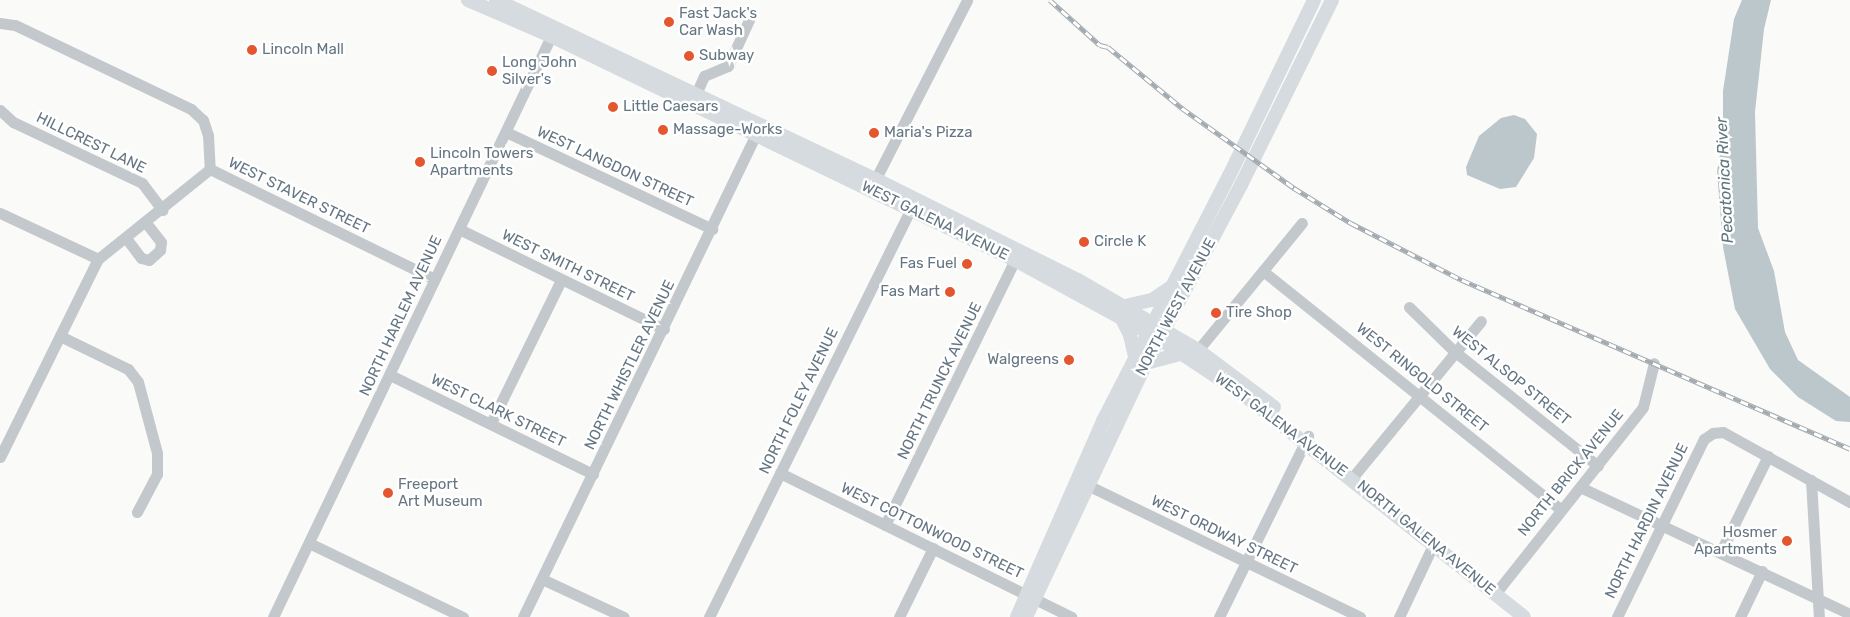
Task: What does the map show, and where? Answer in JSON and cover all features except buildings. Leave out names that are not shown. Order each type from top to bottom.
[{"type":"main road","name":"WEST GALENA AVENUE","points":[[468,0],[553,31],[696,94],[758,130]]},
{"type":"main road","name":"WEST GALENA AVENUE","points":[[496,0],[553,31],[1018,255],[1123,311],[1184,347],[1244,395],[1306,440],[1352,478]]},
{"type":"main road","name":"NORTH WEST AVENUE","points":[[1026,617],[1031,597],[1081,482],[1156,330],[1172,287],[1229,176],[1314,0]]},
{"type":"main road","name":"NORTH WEST AVENUE","points":[[1156,330],[1176,306],[1241,185],[1332,0]]},
{"type":"main road","points":[[1172,287],[1152,300],[1123,311],[1130,335],[1141,360],[1184,347],[1176,306]]},
{"type":"main road","name":"WEST GALENA AVENUE","points":[[1184,347],[1198,350],[1252,388],[1306,440]]},
{"type":"main road","name":"NORTH GALENA AVENUE","points":[[1352,478],[1495,594],[1517,615]]},
{"type":"main road","name":"NORTH WEST AVENUE","points":[[1017,617],[1031,597]]},
{"type":"street","points":[[872,184],[967,0]]},
{"type":"street","points":[[696,94],[704,76],[728,66],[750,20]]},
{"type":"street","name":"WEST STAVER STREET","points":[[0,23],[15,25],[191,109],[203,120],[208,135],[210,169],[435,279]]},
{"type":"street","name":"NORTH HARLEM AVENUE","points":[[273,617],[553,31]]},
{"type":"street","name":"HILLCREST LANE","points":[[0,110],[13,122],[142,183],[162,210]]},
{"type":"street","name":"NORTH WHISTLER AVENUE","points":[[523,617],[664,329],[758,130]]},
{"type":"street","name":"WEST LANGDON STREET","points":[[506,132],[712,229]]},
{"type":"street","points":[[0,457],[98,259],[146,223],[210,169]]},
{"type":"street","name":"NORTH FOLEY AVENUE","points":[[709,617],[913,204]]},
{"type":"street","points":[[0,213],[98,259]]},
{"type":"street","points":[[126,238],[141,258],[149,260],[160,250],[161,242],[146,223]]},
{"type":"street","points":[[1198,350],[1302,223]]},
{"type":"street","name":"WEST SMITH STREET","points":[[459,229],[664,329]]},
{"type":"street","name":"NORTH TRUNCK AVENUE","points":[[886,525],[1018,255]]},
{"type":"street","name":"WEST RINGOLD STREET","points":[[1263,271],[1561,510]]},
{"type":"street","points":[[491,422],[561,280]]},
{"type":"street","name":"WEST ALSOP STREET","points":[[1409,307],[1454,351],[1598,466]]},
{"type":"street","points":[[1352,478],[1418,394],[1481,321]]},
{"type":"street","points":[[60,336],[128,368],[138,382],[157,463],[154,480],[137,512]]},
{"type":"street","name":"NORTH BRICK AVENUE","points":[[1495,594],[1643,407],[1654,363]]},
{"type":"street","name":"WEST CLARK STREET","points":[[390,375],[491,422],[593,474]]},
{"type":"street","name":"NORTH HARDIN AVENUE","points":[[1617,617],[1704,438],[1723,432],[1768,456]]},
{"type":"street","points":[[1219,617],[1306,440]]},
{"type":"street","points":[[1721,552],[1768,456],[1850,502]]},
{"type":"street","name":"WEST COTTONWOOD STREET","points":[[780,473],[1071,617]]},
{"type":"street","points":[[1811,480],[1819,617]]},
{"type":"street","name":"WEST ORDWAY STREET","points":[[1081,482],[1360,617]]},
{"type":"street","points":[[1580,487],[1662,523],[1850,614]]},
{"type":"street","points":[[309,543],[463,617]]},
{"type":"street","points":[[1399,617],[1433,545]]},
{"type":"street","points":[[899,617],[932,548]]},
{"type":"street","points":[[1740,617],[1762,571]]},
{"type":"street","points":[[542,579],[624,617]]},
{"type":"water","name":"Pecatonica River","points":[[1742,0],[1771,0],[1764,29],[1755,112],[1758,228],[1774,271],[1785,332],[1798,360],[1850,397],[1850,422],[1836,421],[1798,397],[1770,369],[1735,309],[1723,247],[1717,171],[1723,139],[1723,91],[1734,19]]},
{"type":"water","points":[[1514,115],[1525,119],[1537,134],[1534,158],[1516,187],[1500,189],[1467,175],[1466,167],[1479,136],[1501,118]]},
{"type":"railway","points":[[1050,0],[1100,45],[1108,47],[1182,108],[1294,188],[1351,223],[1462,280],[1850,449]]},
{"type":"place","name":"Fast Jack's Car Wash","points":[[669,22]]},
{"type":"place","name":"Lincoln Mall","points":[[252,50]]},
{"type":"place","name":"Subway","points":[[689,56]]},
{"type":"place","name":"Long John Silver's","points":[[492,71]]},
{"type":"place","name":"Little Caesars","points":[[613,107]]},
{"type":"place","name":"Massage-Works","points":[[663,130]]},
{"type":"place","name":"Maria's Pizza","points":[[874,133]]},
{"type":"place","name":"Lincoln Towers Apartments","points":[[420,162]]},
{"type":"place","name":"Circle K","points":[[1084,242]]},
{"type":"place","name":"Fas Fuel","points":[[967,264]]},
{"type":"place","name":"Fas Mart","points":[[950,292]]},
{"type":"place","name":"Tire Shop","points":[[1216,313]]},
{"type":"place","name":"Walgreens","points":[[1069,360]]},
{"type":"place","name":"Freeport Art Museum","points":[[388,493]]},
{"type":"place","name":"Hosmer Apartments","points":[[1787,541]]}]
